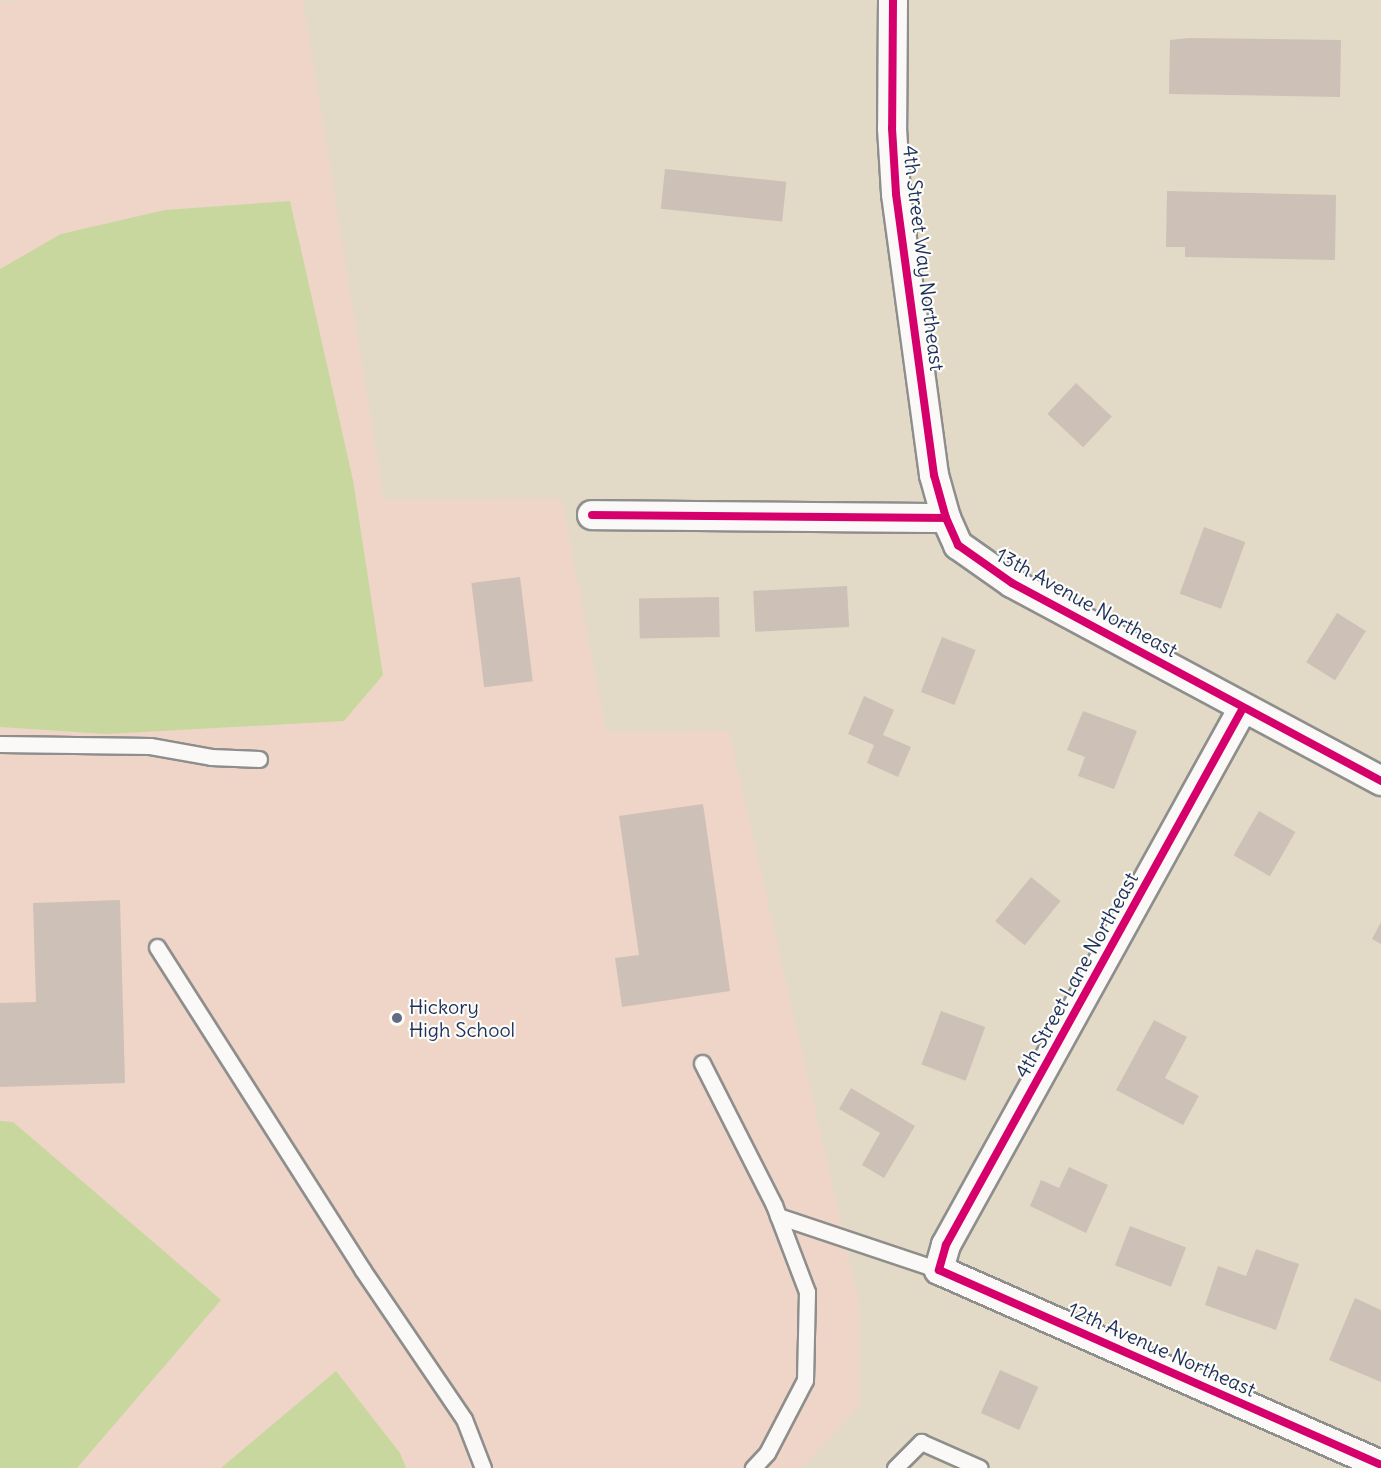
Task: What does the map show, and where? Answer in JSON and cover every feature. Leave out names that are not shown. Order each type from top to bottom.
[{"type":"street","name":"4th Street Way Northeast","points":[[892,0],[892,128],[897,194],[934,475],[946,518]]},
{"type":"street","points":[[592,515],[946,518]]},
{"type":"street","name":"13th Avenue Northeast","points":[[946,518],[958,545],[1012,583],[1381,781]]},
{"type":"street","name":"4th Street Lane Northeast","points":[[940,1265],[946,1245],[1243,708]]},
{"type":"street","name":"12th Avenue Northeast","points":[[940,1265],[1381,1465]]},
{"type":"lane","points":[[0,744],[150,746],[211,757],[259,759]]},
{"type":"lane","points":[[157,947],[362,1269],[464,1419],[483,1468]]},
{"type":"lane","points":[[702,1063],[778,1216],[807,1292],[805,1380],[767,1453],[753,1468]]},
{"type":"lane","points":[[778,1216],[940,1265]]},
{"type":"lane","points":[[895,1468],[921,1442],[980,1468]]},
{"type":"shaded area","name":"Hickory High School","points":[[29,0],[303,0],[384,500],[562,499],[606,732],[729,731],[859,1302],[859,1406],[802,1468],[0,1468],[0,2]]},
{"type":"green space","points":[[290,201],[353,480],[383,675],[344,721],[106,734],[0,727],[0,269],[61,234],[165,210]]},
{"type":"green space","points":[[0,1121],[13,1122],[221,1300],[77,1468],[0,1468]]},
{"type":"green space","points":[[336,1371],[400,1453],[406,1468],[221,1468]]},
{"type":"building","points":[[1189,38],[1341,40],[1340,97],[1169,94],[1170,40]]},
{"type":"building","points":[[665,169],[786,182],[782,222],[661,209]]},
{"type":"building","points":[[1167,191],[1336,195],[1335,260],[1185,257],[1185,247],[1166,247]]},
{"type":"building","points":[[1076,383],[1112,416],[1083,447],[1047,414]]},
{"type":"building","points":[[1204,527],[1245,542],[1221,609],[1180,594]]},
{"type":"building","points":[[520,577],[533,681],[484,687],[471,583]]},
{"type":"building","points":[[847,586],[849,627],[755,632],[753,591]]},
{"type":"building","points":[[719,597],[720,637],[640,638],[639,598]]},
{"type":"building","points":[[1337,613],[1366,631],[1335,680],[1306,662]]},
{"type":"building","points":[[942,637],[976,650],[954,705],[921,692]]},
{"type":"building","points":[[864,696],[894,710],[883,735],[911,747],[898,777],[867,763],[874,745],[848,734]]},
{"type":"building","points":[[1083,711],[1137,731],[1114,789],[1078,776],[1085,757],[1067,750]]},
{"type":"building","points":[[703,804],[730,991],[622,1007],[615,958],[639,955],[619,816]]},
{"type":"building","points":[[1259,811],[1295,832],[1270,876],[1234,855]]},
{"type":"building","points":[[1031,877],[1061,901],[1025,945],[995,921]]},
{"type":"building","points":[[120,900],[125,1083],[0,1087],[0,1003],[36,1002],[33,903]]},
{"type":"building","points":[[1381,922],[1381,944],[1372,939]]},
{"type":"building","points":[[941,1011],[985,1027],[966,1081],[922,1065]]},
{"type":"building","points":[[1154,1020],[1187,1037],[1165,1078],[1199,1096],[1183,1125],[1116,1090]]},
{"type":"building","points":[[851,1088],[915,1126],[884,1178],[862,1165],[880,1133],[839,1109]]},
{"type":"building","points":[[1069,1167],[1108,1185],[1086,1233],[1030,1206],[1041,1180],[1059,1188]]},
{"type":"building","points":[[1130,1226],[1186,1248],[1171,1287],[1115,1265]]},
{"type":"building","points":[[1256,1249],[1299,1264],[1276,1330],[1205,1305],[1218,1266],[1246,1276]]},
{"type":"building","points":[[1355,1298],[1381,1310],[1381,1382],[1329,1360]]},
{"type":"building","points":[[1000,1370],[1038,1387],[1019,1430],[981,1413]]},
{"type":"cycle path","points":[[893,0],[892,128],[896,194],[934,475],[946,518]]},
{"type":"cycle path","points":[[592,515],[946,518],[958,545],[1012,583],[1381,781]]},
{"type":"cycle path","points":[[1243,708],[946,1245],[939,1270],[1381,1465]]},
{"type":"place","name":"Hickory High School","points":[[397,1018]]}]
